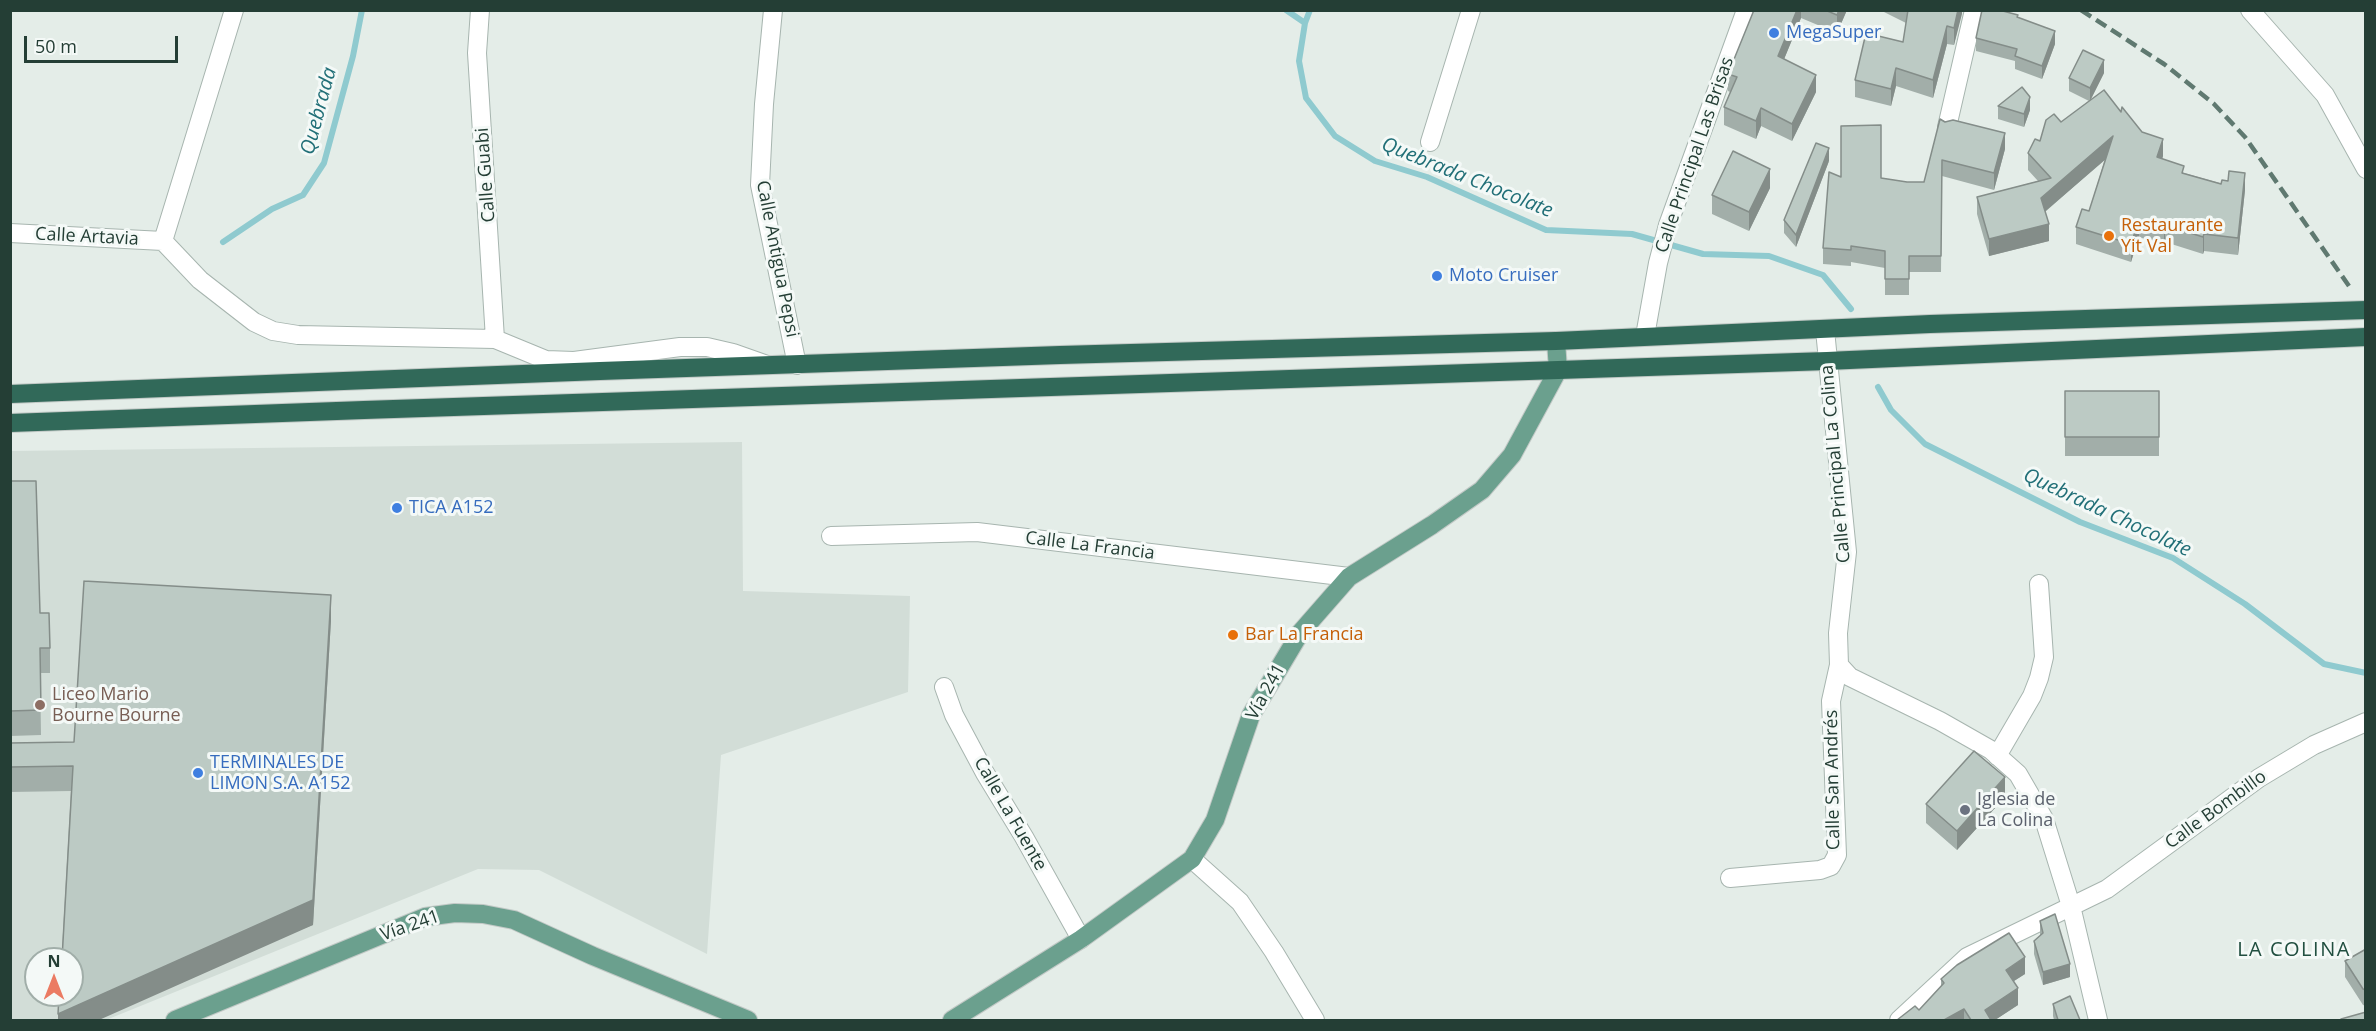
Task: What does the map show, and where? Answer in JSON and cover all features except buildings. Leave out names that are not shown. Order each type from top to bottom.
[{"type":"highway","points":[[10,394],[1060,355],[1305,350],[1930,324],[2366,310]]},
{"type":"highway","points":[[10,423],[1827,362],[2366,337]]},
{"type":"main road","points":[[1556,341],[1558,370]]},
{"type":"main road","name":"Vía 241","points":[[952,1020],[1081,939],[1192,859],[1215,820],[1251,715],[1300,633],[1349,578],[1482,490],[1512,454],[1558,370]]},
{"type":"main road","name":"Vía 241","points":[[175,1020],[425,917],[454,913],[483,914],[514,920],[593,956],[748,1020]]},
{"type":"street","points":[[234,10],[164,241],[200,280],[254,322],[273,331],[298,335],[495,339],[546,360],[574,362],[680,347],[707,347],[733,352],[768,365]]},
{"type":"street","name":"Calle Guabi","points":[[480,10],[477,53],[495,339]]},
{"type":"street","name":"Calle Antigua Pepsi","points":[[773,10],[764,104],[760,185],[797,364]]},
{"type":"street","points":[[1430,142],[1471,10]]},
{"type":"street","name":"Calle Principal Las Brisas","points":[[1645,336],[1658,263],[1668,225],[1746,10]]},
{"type":"street","points":[[1947,127],[1974,10]]},
{"type":"street","points":[[2250,10],[2325,95],[2366,169]]},
{"type":"street","name":"Calle Artavia","points":[[10,233],[164,241]]},
{"type":"street","name":"Calle Principal La Colina","points":[[1825,330],[1847,552],[1838,633],[1839,665]]},
{"type":"street","name":"Calle La Francia","points":[[831,536],[977,532],[1349,578]]},
{"type":"street","points":[[1997,756],[2032,696],[2039,678],[2043,657],[2039,584]]},
{"type":"street","points":[[1839,665],[1850,677],[1940,721],[1997,756],[2018,774],[2044,819],[2071,906],[2098,1020]]},
{"type":"street","name":"Calle San Andrés","points":[[1730,878],[1820,870],[1831,866],[1837,855],[1832,701],[1839,665]]},
{"type":"street","name":"Calle La Fuente","points":[[944,687],[954,715],[980,763],[1081,939]]},
{"type":"street","name":"Calle Bombillo","points":[[1899,1020],[1966,957],[2108,889],[2259,778],[2314,745],[2366,722]]},
{"type":"street","points":[[1192,859],[1240,902],[1274,952],[1315,1020]]},
{"type":"shaded area","points":[[742,442],[743,591],[910,596],[908,692],[721,755],[707,954],[539,870],[478,869],[106,1020],[11,1020],[10,451]]},
{"type":"waterway","name":"Quebrada","points":[[223,242],[272,209],[303,195],[324,163],[353,56],[362,10]]},
{"type":"waterway","name":"Quebrada","points":[[1286,10],[1305,23]]},
{"type":"waterway","name":"Quebrada Chocolate","points":[[1310,10],[1305,23],[1299,61],[1306,98],[1335,136],[1375,161],[1427,177],[1546,230],[1632,234],[1703,254],[1769,256],[1823,275],[1851,309]]},
{"type":"waterway","name":"Quebrada Chocolate","points":[[1878,387],[1891,410],[1925,444],[2080,522],[2173,558],[2245,604],[2324,664],[2366,673]]},
{"type":"railway","points":[[2081,10],[2164,64],[2214,104],[2245,137],[2349,286]]},
{"type":"place","name":"MegaSuper","points":[[1774,33]]},
{"type":"place","name":"Restaurante Yit Val","points":[[2109,236]]},
{"type":"place","name":"Moto Cruiser","points":[[1437,276]]},
{"type":"place","name":"TICA A152","points":[[397,508]]},
{"type":"place","name":"Bar La Francia","points":[[1233,635]]},
{"type":"place","name":"Liceo Mario Bourne Bourne","points":[[40,705]]},
{"type":"place","name":"TERMINALES DE LIMON S.A. A152","points":[[198,773]]},
{"type":"place","name":"Iglesia de La Colina","points":[[1965,810]]},
{"type":"district","name":"LA COLINA","points":[[2294,950]]}]
